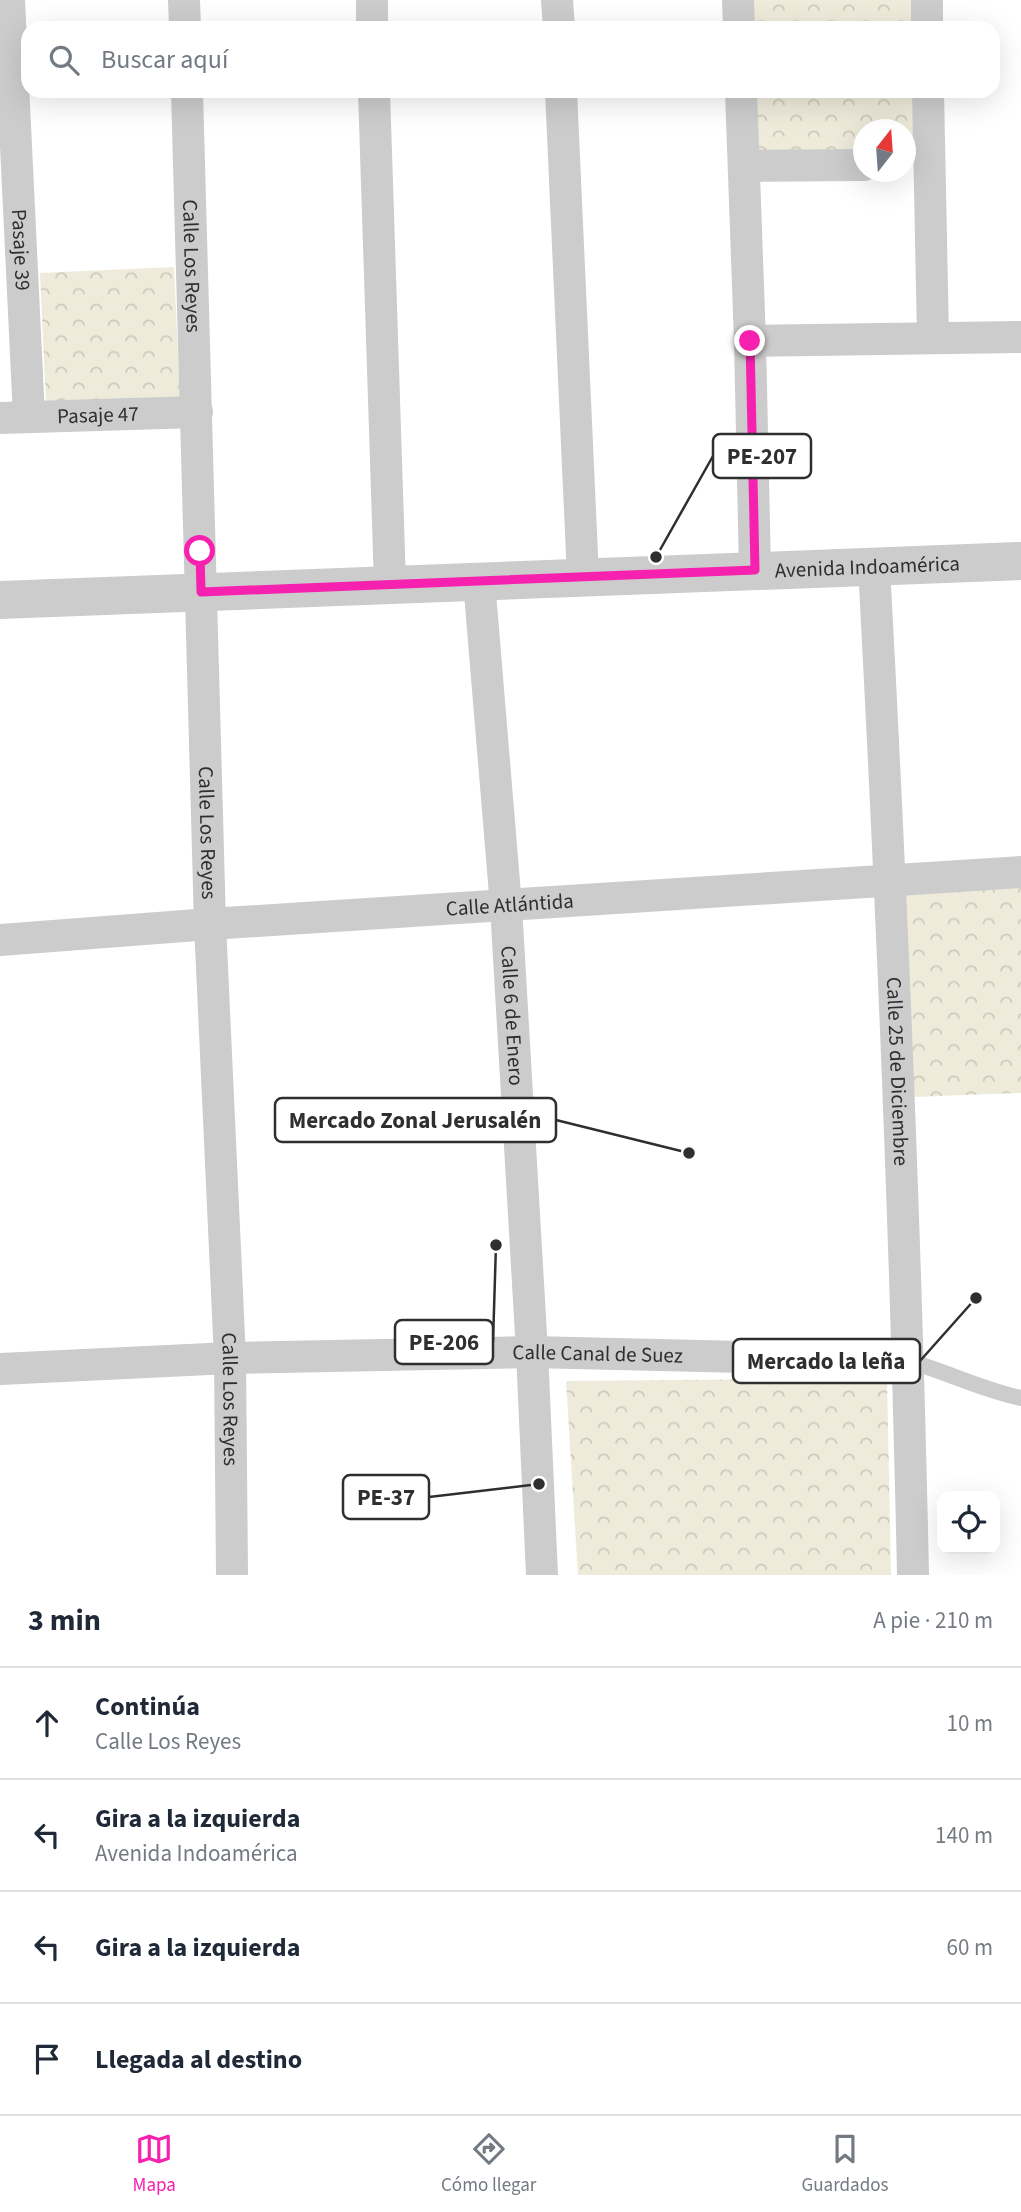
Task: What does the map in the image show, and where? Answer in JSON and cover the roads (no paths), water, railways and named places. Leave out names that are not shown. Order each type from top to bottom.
[{"type":"street","name":"Pasaje 39","points":[[9,0],[6,81],[15,418]]},
{"type":"street","points":[[184,0],[185,21]]},
{"type":"street","points":[[372,0],[372,21]]},
{"type":"street","points":[[557,0],[558,21]]},
{"type":"street","points":[[738,0],[739,21]]},
{"type":"street","points":[[927,0],[927,21]]},
{"type":"street","name":"Calle Los Reyes","points":[[187,98],[210,924],[230,1358],[232,1575]]},
{"type":"street","points":[[374,98],[390,584]]},
{"type":"street","points":[[561,98],[583,578]]},
{"type":"street","points":[[741,98],[755,570]]},
{"type":"street","points":[[927,98],[918,165],[933,338]]},
{"type":"street","points":[[744,166],[853,165]]},
{"type":"street","points":[[750,341],[1021,337]]},
{"type":"street","name":"Pasaje 47","points":[[15,418],[197,412]]},
{"type":"street","name":"Avenida Indoamérica","points":[[0,600],[1021,561]]},
{"type":"street","name":"Calle 25 de Diciembre","points":[[874,566],[891,879],[909,1361],[913,1575]]},
{"type":"street","name":"Calle 6 de Enero","points":[[479,581],[506,906],[542,1575]]},
{"type":"street","name":"Calle Atlántida","points":[[0,940],[1021,872]]},
{"type":"street","name":"Calle Canal de Suez","points":[[0,1369],[230,1358],[532,1352],[909,1361]]},
{"type":"lane","name":"Calle Canal de Suez","points":[[909,1361],[942,1371],[994,1393],[1021,1398]]},
{"type":"place","name":"PE-207","points":[[656,557]]},
{"type":"place","name":"Mercado Zonal Jerusalén","points":[[689,1153]]},
{"type":"place","name":"PE-206","points":[[496,1245]]},
{"type":"place","name":"Mercado la leña","points":[[976,1298]]},
{"type":"place","name":"PE-37","points":[[539,1484]]}]
